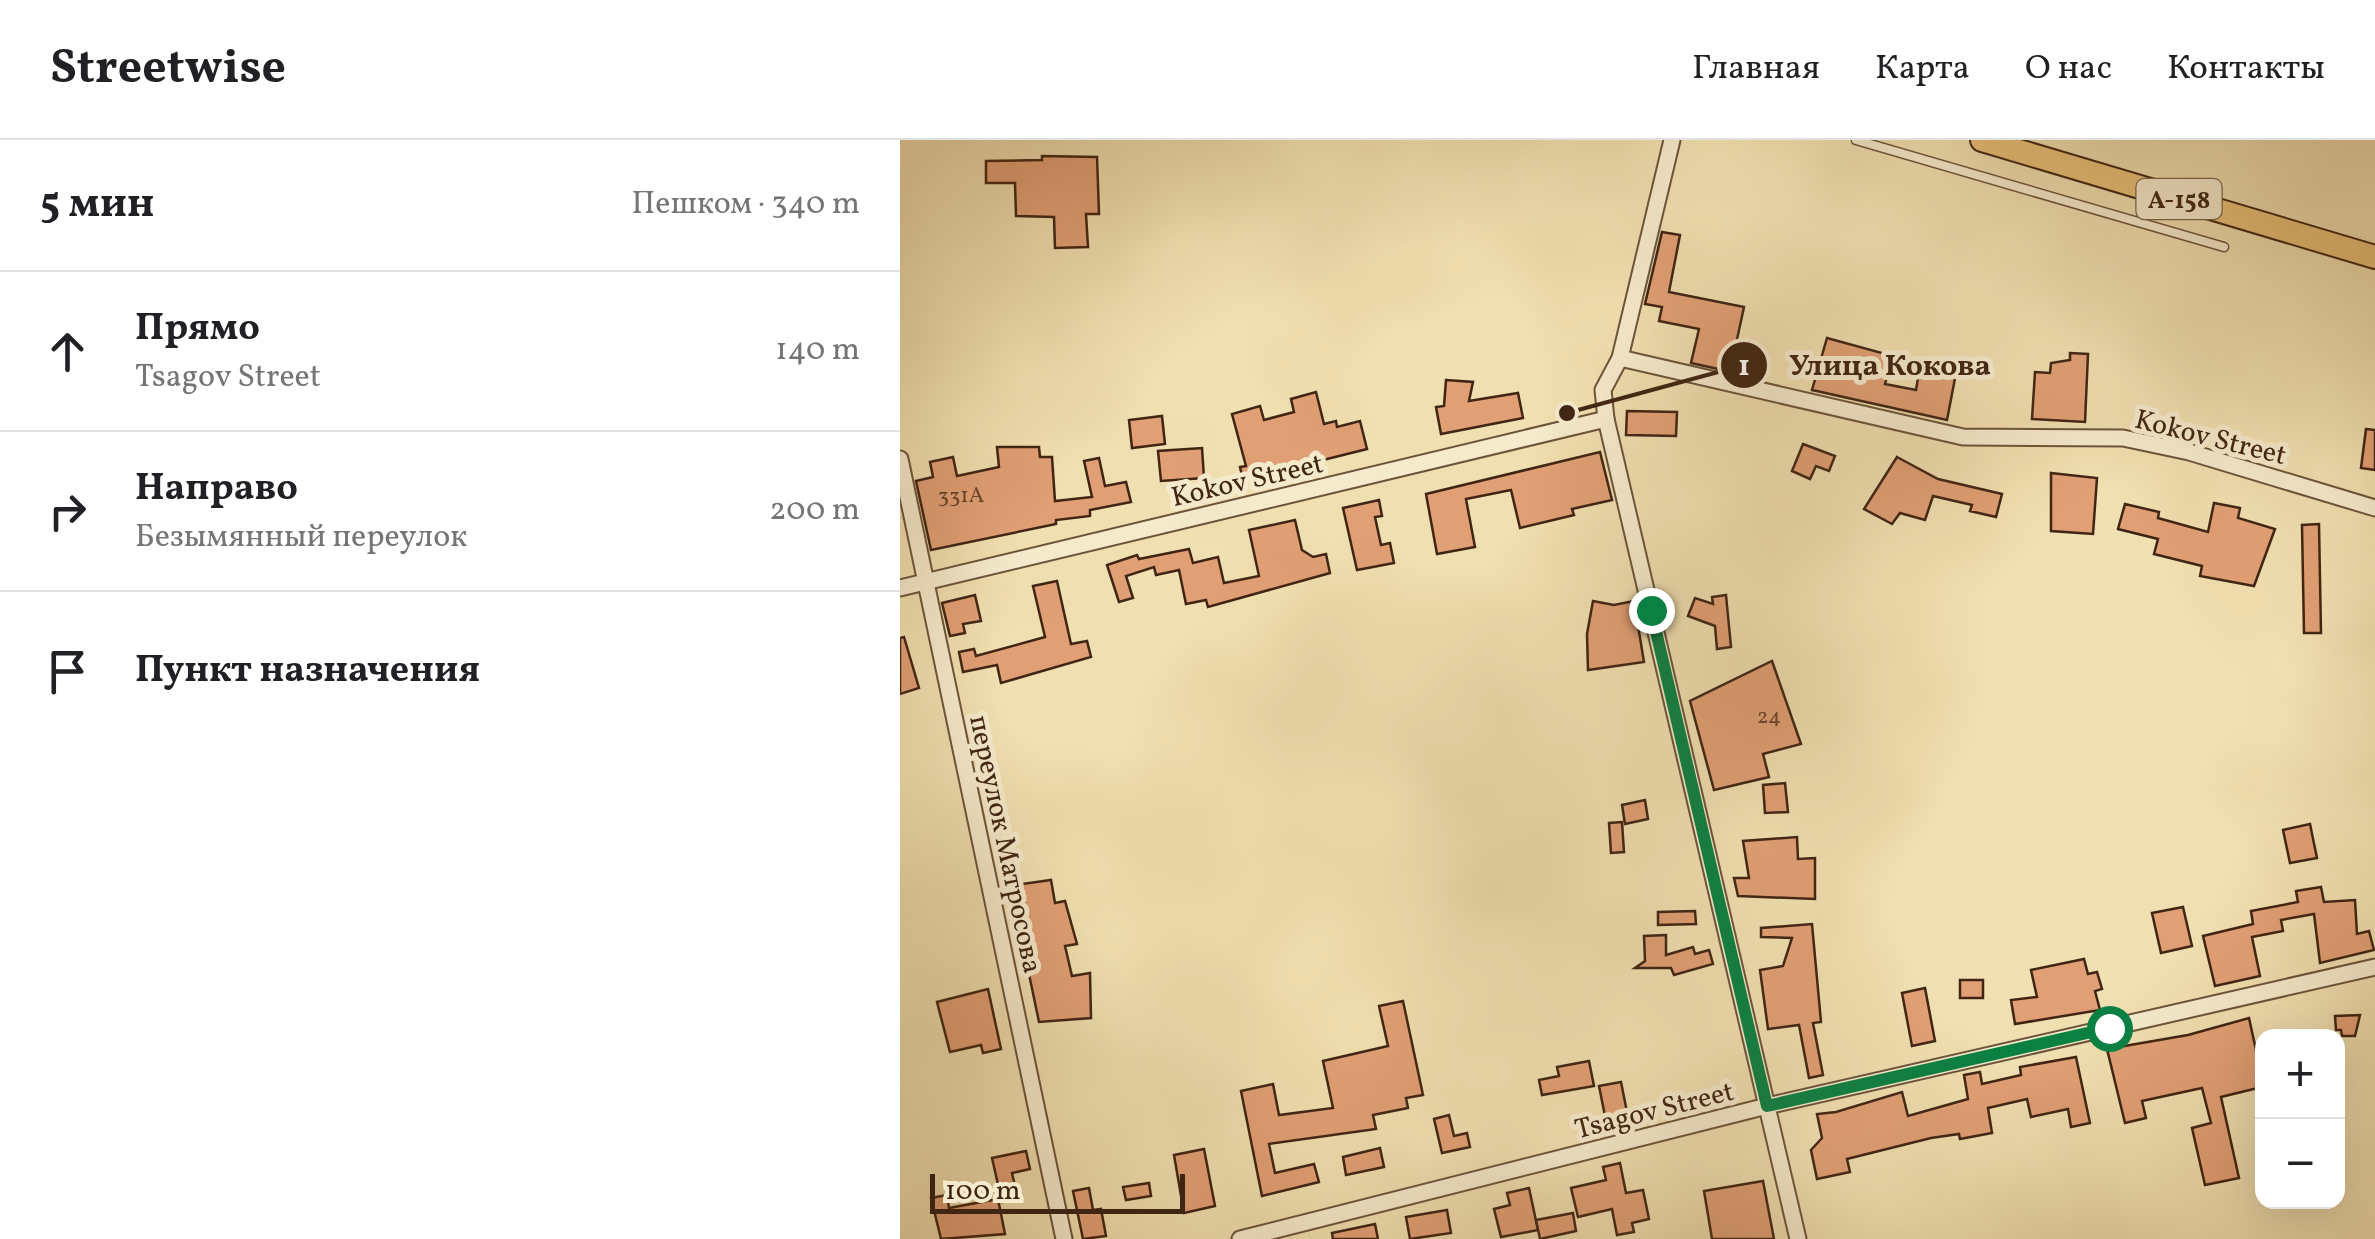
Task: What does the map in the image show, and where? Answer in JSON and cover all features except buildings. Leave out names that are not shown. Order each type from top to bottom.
[{"type":"main road","name":"А-158","points":[[1982,140],[2375,257]]},
{"type":"street","points":[[1672,140],[1620,358],[1603,390],[1606,420],[1798,1239]]},
{"type":"street","name":"Kokov Street","points":[[1620,358],[1963,437],[2122,438],[2375,508]]},
{"type":"street","name":"Kokov Street","points":[[900,588],[1606,420]]},
{"type":"street","name":"переулок Матросова","points":[[900,459],[1064,1239]]},
{"type":"street","name":"Tsagov Street","points":[[1240,1239],[1767,1106],[2375,967]]},
{"type":"lane","points":[[1856,140],[2224,247]]},
{"type":"place","name":"Улица Кокова","points":[[1567,413]]},
{"type":"route","points":[[1651,610],[1767,1106],[2109,1028]]}]
